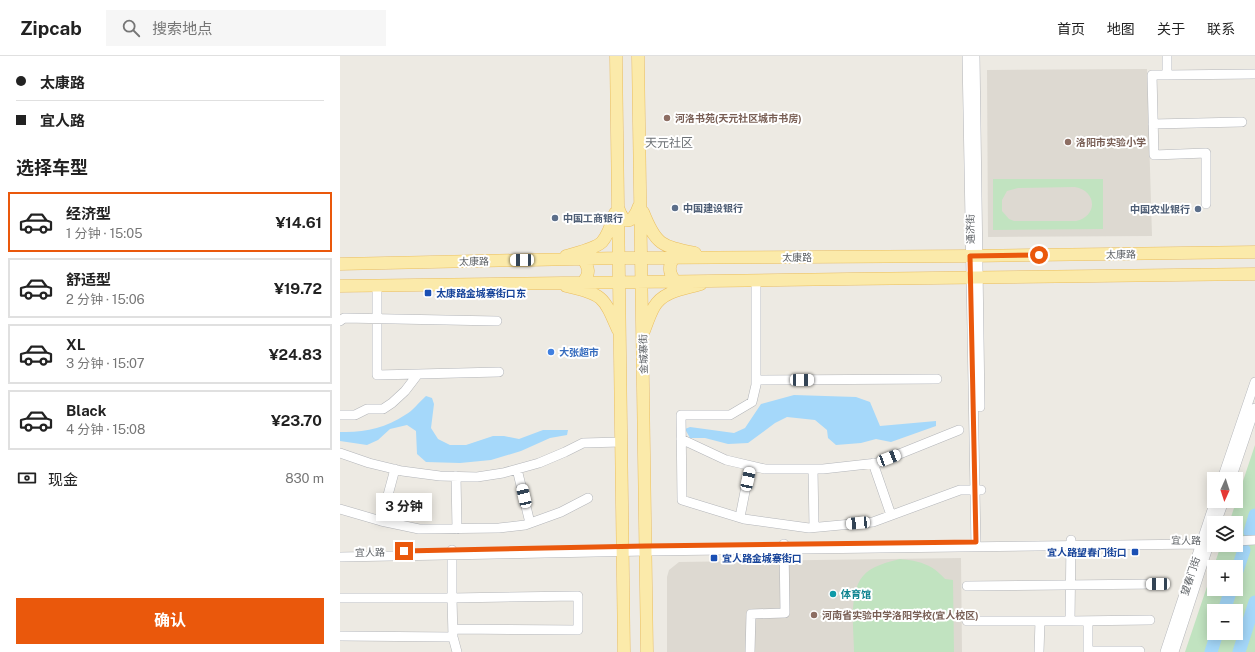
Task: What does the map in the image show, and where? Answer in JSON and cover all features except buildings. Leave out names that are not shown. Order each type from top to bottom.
[{"type":"main road","points":[[616,56],[624,652]]},
{"type":"main road","name":"金城寨街","points":[[638,56],[647,652]]},
{"type":"main road","points":[[618,206],[621,216],[626,220],[631,220],[635,217],[640,205]]},
{"type":"main road","points":[[640,205],[651,232],[659,242],[671,248],[715,258]]},
{"type":"main road","points":[[552,260],[591,248],[601,243],[608,234],[618,206]]},
{"type":"main road","name":"太康路","points":[[340,264],[619,258],[974,256],[1255,252]]},
{"type":"main road","points":[[674,258],[670,263],[670,273],[674,280]]},
{"type":"main road","points":[[583,259],[588,266],[588,275],[584,281]]},
{"type":"main road","points":[[340,286],[641,280],[974,279],[1255,274]]},
{"type":"main road","points":[[642,332],[654,307],[661,299],[671,293],[713,280]]},
{"type":"main road","points":[[552,282],[590,292],[601,298],[608,307],[620,331]]},
{"type":"main road","points":[[620,331],[627,319],[632,319],[637,320],[642,332]]},
{"type":"street","name":"通济街","points":[[967,56],[974,256]]},
{"type":"street","name":"通济街","points":[[975,56],[974,279],[979,544]]},
{"type":"street","points":[[1167,56],[1167,75]]},
{"type":"street","points":[[1206,204],[1206,153],[1154,155],[1152,75],[1255,74]]},
{"type":"street","points":[[1153,124],[1242,122]]},
{"type":"street","points":[[756,280],[756,385],[752,402],[730,415],[681,415],[682,500],[740,517],[809,528],[873,522],[960,490],[978,490]]},
{"type":"street","points":[[377,285],[377,375],[499,372]]},
{"type":"street","points":[[340,321],[344,318],[497,321]]},
{"type":"street","points":[[340,415],[355,415],[367,409],[382,408],[392,403],[405,391],[418,374]]},
{"type":"street","points":[[756,380],[937,378]]},
{"type":"street","points":[[1224,472],[1255,382]]},
{"type":"street","points":[[1233,472],[1255,408]]},
{"type":"street","points":[[681,439],[726,460],[750,466],[765,469],[813,469],[873,464],[959,430]]},
{"type":"street","points":[[340,452],[395,470],[440,476],[477,476],[503,473],[539,463],[583,443],[621,442]]},
{"type":"street","points":[[873,464],[891,515]]},
{"type":"street","points":[[740,517],[750,466]]},
{"type":"street","points":[[517,469],[530,523]]},
{"type":"street","points":[[813,469],[814,527]]},
{"type":"street","points":[[381,521],[395,470]]},
{"type":"street","points":[[456,476],[457,528]]},
{"type":"street","points":[[340,509],[381,521],[419,529],[499,528],[530,523],[561,512],[588,498]]},
{"type":"street","points":[[1243,541],[1255,540]]},
{"type":"street","name":"宜人路","points":[[340,557],[623,549],[1207,541]]},
{"type":"street","name":"望春门街","points":[[1165,652],[1207,541]]},
{"type":"street","name":"望春门街","points":[[1174,652],[1207,541]]},
{"type":"street","points":[[1070,543],[1070,621]]},
{"type":"street","points":[[750,652],[751,614],[785,613],[784,547]]},
{"type":"street","name":"宜人路","points":[[340,552],[452,553]]},
{"type":"street","points":[[452,553],[453,633],[457,652]]},
{"type":"street","points":[[967,586],[1158,584]]},
{"type":"street","points":[[340,598],[578,596],[578,630],[340,636]]},
{"type":"street","points":[[967,621],[1150,620]]},
{"type":"street","points":[[1039,652],[1040,621]]},
{"type":"street","points":[[1088,621],[1088,651],[1140,651]]},
{"type":"shaded area","name":"洛阳市实验小学","points":[[1147,69],[1152,236],[988,237],[987,70]]},
{"type":"shaded area","name":"河南省实验中学洛阳学校(宜人校区)","points":[[961,558],[962,652],[667,652],[667,577],[669,570],[679,562]]},
{"type":"green space","points":[[993,179],[1103,179],[1103,229],[993,230]],"holes":[[[1075,187],[1088,193],[1092,204],[1088,214],[1076,221],[1014,221],[1009,219],[1002,211],[1002,200],[1007,191],[1018,188]]]},
{"type":"green space","points":[[1255,445],[1255,652],[1185,652],[1207,587],[1207,596],[1243,596],[1243,560],[1216,560],[1219,552],[1243,552],[1243,516],[1231,516],[1234,508],[1243,508],[1243,481]]},
{"type":"green space","points":[[900,559],[925,564],[945,579],[953,580],[954,652],[854,652],[853,612],[855,592],[858,583],[870,570],[880,565]]},
{"type":"water","points":[[794,395],[856,397],[870,402],[880,426],[936,421],[936,426],[891,442],[876,439],[861,443],[836,445],[828,438],[827,430],[815,420],[787,417],[775,423],[748,443],[728,444],[705,438],[690,438],[685,429],[690,427],[734,433],[745,428],[761,404]]},
{"type":"water","points":[[426,396],[432,398],[434,404],[431,428],[438,439],[450,445],[466,445],[493,436],[504,436],[519,439],[543,430],[568,430],[567,435],[550,438],[521,451],[491,460],[460,463],[426,462],[417,454],[416,431],[407,425],[390,429],[378,440],[367,445],[340,441],[340,432],[357,432],[374,429],[390,423],[408,413]]},
{"type":"waterway","points":[[1250,532],[1255,515]]},
{"type":"waterway","points":[[1241,560],[1244,550]]},
{"type":"waterway","points":[[1226,604],[1229,596]]},
{"type":"waterway","points":[[1239,652],[1255,602]]},
{"type":"waterway","points":[[1211,652],[1215,640]]},
{"type":"place","name":"河洛书苑(天元社区城市书房)","points":[[667,118]]},
{"type":"place","name":"洛阳市实验小学","points":[[1068,142]]},
{"type":"place","name":"中国建设银行","points":[[675,208]]},
{"type":"place","name":"中国农业银行","points":[[1198,209]]},
{"type":"place","name":"中国工商银行","points":[[555,218]]},
{"type":"place","name":"太康路金城寨街口东","points":[[428,293]]},
{"type":"place","name":"大张超市","points":[[551,352]]},
{"type":"place","name":"宜人路望春门街口","points":[[1135,552]]},
{"type":"place","name":"宜人路金城寨街口","points":[[714,558]]},
{"type":"place","name":"体育馆","points":[[833,594]]},
{"type":"place","name":"河南省实验中学洛阳学校(宜人校区)","points":[[814,615]]},
{"type":"district","name":"天元社区","points":[[669,143]]},
{"type":"route","points":[[404,551],[976,542],[970,256],[1039,255]]}]
